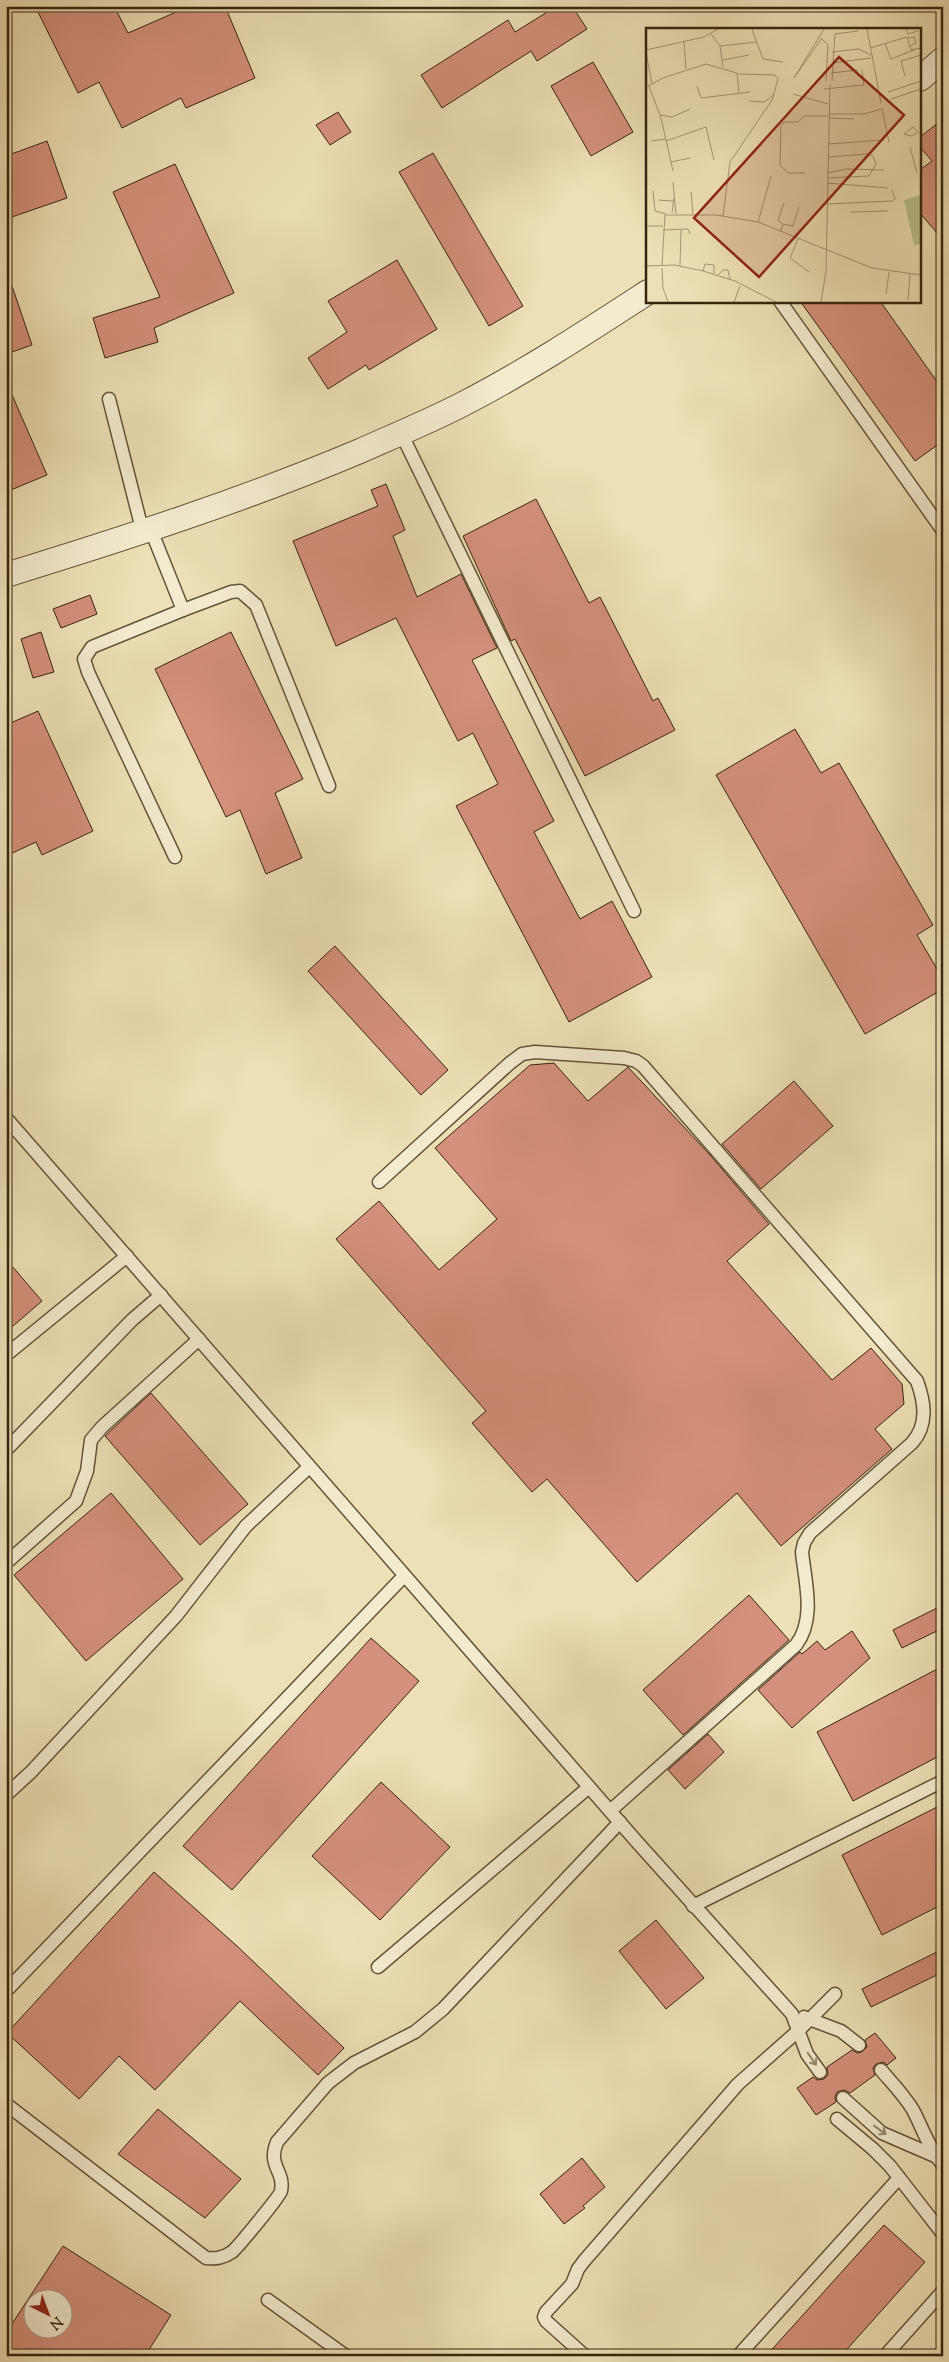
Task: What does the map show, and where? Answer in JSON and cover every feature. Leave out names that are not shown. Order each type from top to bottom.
[{"type":"street","points":[[922,77],[943,60]]},
{"type":"street","points":[[6,575],[147,532],[318,468],[401,433],[462,404],[522,370],[646,293]]},
{"type":"lane","points":[[781,302],[943,531]]},
{"type":"lane","points":[[109,399],[147,532],[183,610]]},
{"type":"lane","points":[[401,433],[634,911]]},
{"type":"lane","points":[[175,857],[88,672],[84,659],[92,647],[230,592],[240,591],[256,605],[329,786]]},
{"type":"lane","points":[[379,1182],[522,1054],[536,1052],[624,1058],[636,1061],[650,1073],[918,1381],[922,1394],[924,1420],[921,1432],[912,1443],[810,1533],[804,1543],[802,1552],[808,1614],[803,1636],[796,1645],[610,1811]]},
{"type":"lane","points":[[6,1118],[693,1906],[792,2014],[807,2054],[820,2072]]},
{"type":"lane","points":[[6,1355],[126,1256]]},
{"type":"lane","points":[[6,1450],[132,1320],[161,1295]]},
{"type":"lane","points":[[6,1562],[76,1501],[87,1471],[91,1440],[102,1426],[199,1339]]},
{"type":"lane","points":[[6,1795],[31,1772],[176,1616],[258,1513],[309,1467]]},
{"type":"lane","points":[[6,1991],[404,1576]]},
{"type":"lane","points":[[693,1906],[943,1781]]},
{"type":"lane","points":[[378,1967],[589,1787]]},
{"type":"lane","points":[[6,2104],[206,2258],[219,2259],[233,2251],[281,2193],[281,2180],[272,2153],[277,2142],[328,2083],[354,2063],[415,2032],[443,2009],[620,1822]]},
{"type":"lane","points":[[585,2356],[546,2321],[544,2317],[546,2312],[572,2284],[578,2269],[584,2261],[738,2084],[798,2031],[835,1994]]},
{"type":"lane","points":[[792,2014],[842,2031],[859,2045]]},
{"type":"lane","points":[[881,2070],[899,2090],[912,2109],[939,2160]]},
{"type":"lane","points":[[843,2098],[882,2133],[939,2160]]},
{"type":"lane","points":[[837,2118],[874,2149],[943,2234]]},
{"type":"lane","points":[[738,2356],[899,2178]]},
{"type":"lane","points":[[885,2356],[943,2291]]},
{"type":"lane","points":[[268,2300],[346,2356]]},
{"type":"building","points":[[35,6],[114,6],[128,33],[190,6],[225,6],[255,78],[186,108],[181,98],[122,128],[99,82],[78,93]]},
{"type":"building","points":[[557,6],[572,6],[587,29],[537,61],[531,51],[442,108],[421,75],[508,20],[515,32]]},
{"type":"building","points":[[593,62],[633,132],[591,156],[551,86]]},
{"type":"building","points":[[338,112],[351,132],[330,145],[316,125]]},
{"type":"building","points":[[943,119],[943,240],[922,215],[922,168],[932,161],[922,149],[922,135]]},
{"type":"building","points":[[47,141],[67,198],[6,219],[6,156]]},
{"type":"building","points":[[433,153],[523,306],[489,326],[399,172]]},
{"type":"building","points":[[175,164],[234,293],[154,328],[158,342],[105,358],[93,318],[160,297],[113,192]]},
{"type":"building","points":[[397,260],[437,329],[369,370],[366,365],[328,389],[308,358],[347,332],[328,301]]},
{"type":"building","points":[[9,277],[32,345],[6,354],[6,278]]},
{"type":"building","points":[[801,302],[881,302],[943,390],[943,441],[915,461]]},
{"type":"building","points":[[6,381],[47,475],[6,492]]},
{"type":"building","points":[[386,484],[405,530],[393,536],[417,597],[461,574],[497,648],[472,660],[554,821],[534,832],[580,919],[612,901],[652,977],[569,1022],[456,806],[498,784],[473,733],[458,741],[396,618],[336,646],[293,541],[378,506],[371,490]]},
{"type":"building","points":[[536,499],[589,603],[600,597],[653,701],[658,698],[675,730],[585,776],[515,639],[511,641],[463,536]]},
{"type":"building","points":[[90,595],[97,614],[61,628],[53,609]]},
{"type":"building","points":[[41,632],[54,672],[33,678],[21,639]]},
{"type":"building","points":[[231,632],[303,779],[275,793],[302,858],[266,874],[240,810],[226,817],[155,669]]},
{"type":"building","points":[[38,711],[93,831],[42,855],[36,842],[6,856],[6,725]]},
{"type":"building","points":[[795,729],[821,773],[839,763],[933,925],[917,935],[943,979],[943,989],[865,1034],[716,775]]},
{"type":"building","points":[[335,946],[448,1070],[421,1095],[308,971]]},
{"type":"building","points":[[554,1063],[588,1101],[628,1067],[710,1155],[769,1224],[727,1261],[832,1380],[871,1348],[902,1384],[904,1404],[875,1429],[892,1449],[781,1546],[737,1493],[637,1582],[547,1479],[532,1492],[472,1423],[486,1411],[336,1239],[379,1201],[439,1270],[497,1219],[435,1148],[530,1065]]},
{"type":"building","points":[[794,1081],[833,1126],[761,1189],[722,1144]]},
{"type":"building","points":[[6,1259],[42,1301],[6,1332]]},
{"type":"building","points":[[151,1393],[248,1504],[200,1545],[105,1436]]},
{"type":"building","points":[[111,1493],[183,1579],[86,1661],[14,1575]]},
{"type":"building","points":[[749,1595],[789,1640],[683,1735],[643,1690]]},
{"type":"building","points":[[943,1605],[943,1628],[902,1648],[893,1630]]},
{"type":"building","points":[[852,1631],[870,1658],[792,1728],[758,1690],[800,1652],[802,1654],[817,1641],[825,1650]]},
{"type":"building","points":[[371,1638],[419,1681],[232,1890],[183,1846]]},
{"type":"building","points":[[943,1666],[943,1754],[853,1801],[817,1732]]},
{"type":"building","points":[[708,1734],[724,1752],[685,1789],[668,1770]]},
{"type":"building","points":[[381,1782],[450,1847],[380,1920],[312,1856]]},
{"type":"building","points":[[943,1804],[943,1904],[882,1935],[842,1855]]},
{"type":"building","points":[[154,1872],[237,1946],[344,2048],[318,2075],[240,2001],[155,2090],[119,2056],[79,2099],[7,2033]]},
{"type":"building","points":[[656,1920],[704,1978],[666,2009],[619,1951]]},
{"type":"building","points":[[943,1949],[943,1972],[871,2007],[862,1989]]},
{"type":"building","points":[[875,2033],[896,2058],[887,2065],[883,2062],[876,2064],[873,2068],[875,2075],[850,2093],[844,2090],[837,2092],[836,2102],[816,2115],[797,2088],[813,2077],[817,2080],[824,2079],[828,2075],[827,2067],[852,2050],[857,2053],[862,2052],[867,2047],[865,2040]]},
{"type":"building","points":[[158,2109],[241,2179],[205,2218],[118,2154]]},
{"type":"building","points":[[582,2158],[605,2187],[583,2206],[585,2208],[564,2224],[540,2194]]},
{"type":"building","points":[[884,2225],[925,2262],[841,2356],[766,2356]]},
{"type":"building","points":[[63,2246],[171,2315],[145,2356],[6,2356],[6,2333],[22,2309],[22,2340],[72,2340],[72,2290],[34,2290]]}]
